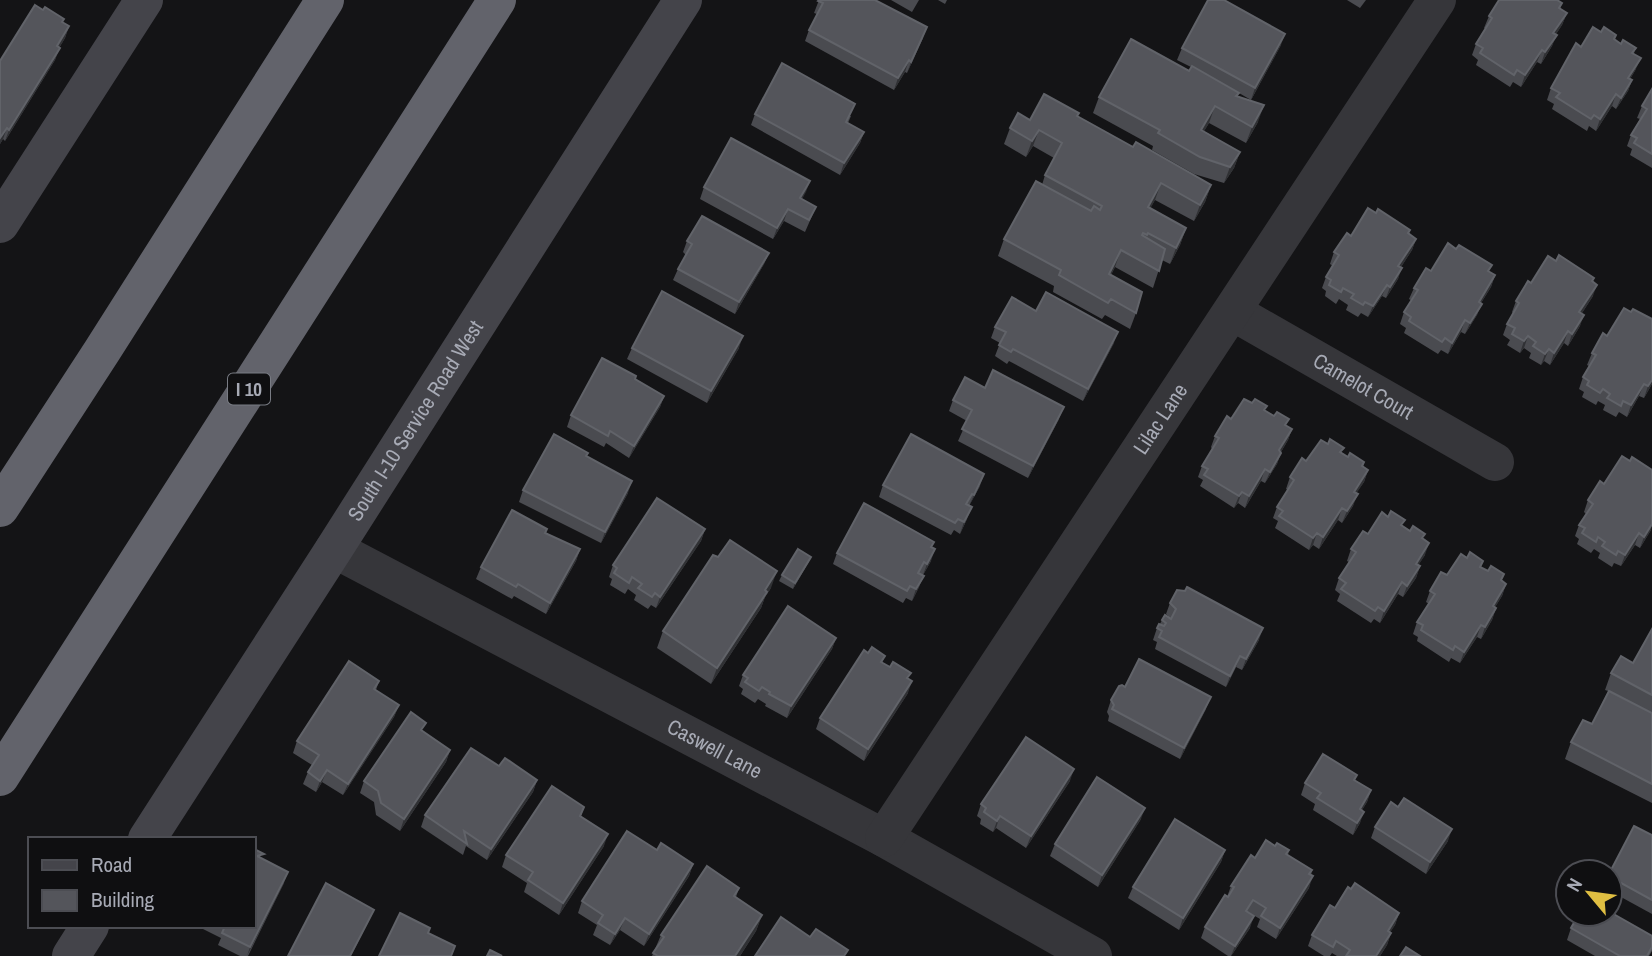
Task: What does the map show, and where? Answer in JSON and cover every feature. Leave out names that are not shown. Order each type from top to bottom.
[{"type":"highway","points":[[0,508],[110,340],[325,0]]},
{"type":"highway","name":"I 10","points":[[0,778],[497,0]]},
{"type":"street","points":[[0,224],[145,0]]},
{"type":"street","name":"South I-10 Service Road West","points":[[148,837],[683,0]]},
{"type":"street","name":"Lilac Lane","points":[[884,838],[1437,0]]},
{"type":"street","name":"Camelot Court","points":[[1233,312],[1495,462]]},
{"type":"street","name":"Caswell Lane","points":[[334,549],[884,838],[1093,956]]},
{"type":"street","points":[[71,956],[89,928]]},
{"type":"building","points":[[819,0],[875,0],[927,27],[911,62],[909,60],[898,78],[809,30],[823,3]]},
{"type":"building","points":[[1208,0],[1224,0],[1285,34],[1255,88],[1182,48]]},
{"type":"building","points":[[1499,0],[1557,0],[1562,3],[1559,8],[1567,13],[1553,33],[1557,35],[1545,52],[1542,50],[1525,75],[1517,70],[1514,75],[1480,53],[1483,48],[1476,44],[1492,18],[1489,16]]},
{"type":"building","points":[[35,5],[43,10],[45,7],[64,19],[62,22],[69,26],[57,46],[60,48],[9,130],[7,128],[0,138],[0,61]]},
{"type":"building","points":[[1593,27],[1601,32],[1604,27],[1616,35],[1614,39],[1621,44],[1623,40],[1636,48],[1632,53],[1641,58],[1628,78],[1632,80],[1621,98],[1616,94],[1600,119],[1594,115],[1591,119],[1556,97],[1560,93],[1551,88],[1576,43],[1581,47]]},
{"type":"building","points":[[1131,39],[1189,71],[1192,66],[1239,93],[1236,96],[1264,105],[1252,127],[1215,106],[1201,130],[1240,152],[1230,167],[1200,157],[1158,133],[1160,130],[1099,97]]},
{"type":"building","points":[[782,63],[855,104],[846,122],[864,132],[844,163],[755,114]]},
{"type":"building","points":[[1652,89],[1652,154],[1634,143],[1637,138],[1631,135],[1647,109],[1642,106]]},
{"type":"building","points":[[1044,94],[1133,147],[1136,142],[1211,185],[1200,205],[1161,183],[1148,207],[1186,228],[1176,248],[1143,233],[1142,235],[1165,249],[1159,271],[1121,250],[1109,274],[1142,292],[1136,313],[1111,299],[1108,303],[1059,275],[1061,270],[1004,239],[1036,181],[1091,211],[1094,206],[1100,210],[1102,206],[1045,175],[1062,143],[1039,130],[1032,141],[1010,128],[1018,113],[1030,120]]},
{"type":"building","points":[[731,138],[810,181],[800,198],[816,207],[809,220],[788,209],[777,228],[704,187]]},
{"type":"building","points":[[1368,208],[1376,213],[1378,209],[1410,230],[1408,233],[1416,239],[1398,266],[1402,268],[1390,287],[1387,285],[1373,306],[1365,302],[1363,305],[1351,298],[1354,294],[1343,288],[1341,292],[1329,285],[1331,280],[1326,277],[1339,255],[1334,252],[1347,233],[1351,236]]},
{"type":"building","points":[[702,216],[769,253],[739,302],[678,269],[692,244],[687,241]]},
{"type":"building","points":[[1448,243],[1456,249],[1459,245],[1492,265],[1488,271],[1495,275],[1470,323],[1465,320],[1452,343],[1445,338],[1442,342],[1409,321],[1411,317],[1404,312],[1418,290],[1414,288],[1426,268],[1431,271]]},
{"type":"building","points":[[1559,255],[1594,278],[1592,281],[1597,285],[1579,312],[1584,315],[1572,334],[1568,331],[1554,353],[1549,349],[1545,354],[1533,346],[1536,342],[1528,336],[1524,341],[1512,334],[1515,328],[1507,324],[1528,281],[1531,283],[1548,256],[1556,261]]},
{"type":"building","points":[[662,291],[743,336],[711,391],[632,348]]},
{"type":"building","points":[[1046,292],[1118,332],[1088,389],[1013,349],[1011,352],[999,345],[1006,332],[995,327],[1012,297],[1036,311]]},
{"type":"building","points":[[1624,308],[1631,312],[1633,309],[1652,319],[1652,380],[1648,386],[1644,384],[1631,405],[1623,401],[1621,406],[1607,398],[1610,394],[1603,389],[1600,393],[1587,385],[1589,381],[1583,377],[1596,355],[1592,353],[1603,333],[1607,336]]},
{"type":"building","points":[[602,358],[636,376],[635,379],[664,396],[634,446],[610,431],[608,436],[571,415]]},
{"type":"building","points":[[993,370],[1064,407],[1033,466],[962,429],[972,410],[953,400],[965,377],[985,388]]},
{"type":"building","points":[[1244,399],[1252,403],[1255,399],[1267,406],[1264,410],[1274,416],[1277,412],[1289,419],[1285,425],[1292,429],[1270,472],[1265,469],[1249,496],[1242,492],[1239,496],[1204,475],[1208,469],[1202,466],[1219,438],[1215,436],[1227,416],[1231,419]]},
{"type":"building","points":[[554,434],[588,453],[586,456],[632,481],[605,532],[523,490]]},
{"type":"building","points":[[911,434],[984,474],[974,495],[972,494],[966,504],[972,507],[964,522],[958,519],[955,523],[883,485]]},
{"type":"building","points":[[1330,439],[1344,448],[1340,452],[1348,457],[1350,453],[1364,462],[1362,466],[1368,470],[1354,492],[1358,494],[1347,511],[1342,508],[1323,537],[1317,533],[1313,538],[1279,516],[1283,511],[1277,507],[1294,480],[1290,477],[1302,458],[1306,461],[1321,440],[1328,444]]},
{"type":"building","points":[[1622,456],[1630,461],[1632,457],[1652,470],[1652,524],[1644,537],[1639,533],[1625,555],[1618,551],[1616,555],[1602,546],[1605,542],[1598,537],[1596,542],[1582,533],[1585,528],[1579,525],[1593,504],[1588,500],[1600,481],[1604,484]]},
{"type":"building","points":[[657,498],[705,529],[660,597],[655,593],[652,597],[638,588],[642,584],[632,577],[629,583],[614,573],[617,568],[613,565]]},
{"type":"building","points":[[864,503],[934,542],[931,547],[935,549],[927,564],[924,562],[918,573],[924,576],[916,589],[910,586],[907,591],[837,553]]},
{"type":"building","points":[[512,510],[547,529],[545,533],[580,549],[550,603],[481,567]]},
{"type":"building","points":[[1391,511],[1405,520],[1401,525],[1410,531],[1413,526],[1425,534],[1422,538],[1429,543],[1416,564],[1420,566],[1407,586],[1402,582],[1384,611],[1378,607],[1375,611],[1341,589],[1346,583],[1339,578],[1356,552],[1351,549],[1363,531],[1368,534],[1382,512],[1388,517]]},
{"type":"building","points":[[730,540],[777,571],[765,590],[767,592],[717,668],[663,631],[713,555],[718,557]]},
{"type":"building","points":[[798,549],[811,557],[795,583],[782,575]]},
{"type":"building","points":[[1470,552],[1483,561],[1480,567],[1488,571],[1491,566],[1504,574],[1501,580],[1506,584],[1485,627],[1481,625],[1464,652],[1455,646],[1453,650],[1421,630],[1423,625],[1417,622],[1435,594],[1430,591],[1441,572],[1447,575],[1461,554],[1467,558]]},
{"type":"building","points":[[1187,587],[1263,628],[1246,659],[1240,656],[1230,676],[1159,637],[1162,631],[1157,628],[1159,624],[1164,626],[1166,623],[1162,620],[1165,615],[1171,619],[1176,609],[1170,603],[1177,590],[1185,591]]},
{"type":"building","points":[[788,606],[836,638],[791,706],[762,687],[759,691],[745,682],[748,678],[743,675]]},
{"type":"building","points":[[1652,629],[1652,695],[1611,673],[1621,656],[1633,663]]},
{"type":"building","points":[[872,647],[885,656],[881,662],[890,667],[893,662],[911,673],[907,678],[912,681],[868,749],[820,718],[864,650],[868,653]]},
{"type":"building","points":[[1139,659],[1211,697],[1184,748],[1112,709],[1114,705],[1111,700],[1119,686],[1125,687]]},
{"type":"building","points":[[349,661],[379,681],[374,689],[399,705],[348,784],[327,770],[320,781],[308,772],[319,755],[297,741]]},
{"type":"building","points":[[1609,691],[1652,713],[1652,784],[1571,742],[1583,720],[1592,724]]},
{"type":"building","points":[[411,712],[426,723],[421,730],[450,750],[404,819],[381,803],[378,791],[364,781]]},
{"type":"building","points":[[1026,737],[1074,769],[1031,836],[1000,816],[997,821],[984,812],[986,808],[981,804]]},
{"type":"building","points":[[471,748],[499,766],[505,758],[537,780],[491,849],[464,831],[467,844],[425,815]]},
{"type":"building","points":[[1323,754],[1357,775],[1354,780],[1371,790],[1360,809],[1364,812],[1357,823],[1317,798],[1321,793],[1305,783]]},
{"type":"building","points":[[1097,777],[1145,808],[1102,875],[1055,844]]},
{"type":"building","points":[[552,786],[584,807],[580,816],[608,834],[563,903],[528,880],[533,872],[506,855]]},
{"type":"building","points":[[1404,798],[1452,829],[1430,862],[1375,827],[1391,802],[1398,807]]},
{"type":"building","points":[[1175,819],[1225,850],[1183,918],[1133,887]]},
{"type":"building","points":[[1634,826],[1652,835],[1652,900],[1624,885],[1624,858],[1617,858]]},
{"type":"building","points":[[627,831],[657,850],[661,843],[693,864],[649,934],[625,918],[615,934],[598,923],[603,915],[582,901]]},
{"type":"building","points":[[1266,840],[1289,850],[1286,854],[1312,870],[1309,874],[1313,876],[1280,928],[1261,916],[1266,908],[1253,900],[1246,911],[1254,916],[1235,946],[1205,927],[1225,895],[1228,897],[1234,887],[1231,886],[1251,855],[1255,858]]},
{"type":"building","points":[[256,850],[264,854],[257,856],[288,872],[250,947],[222,933],[224,928],[256,928]]},
{"type":"building","points":[[707,866],[739,888],[734,896],[762,915],[735,956],[658,956],[653,953],[664,937],[661,935]]},
{"type":"building","points":[[326,883],[374,910],[350,956],[288,956]]},
{"type":"building","points":[[1355,883],[1399,913],[1388,931],[1391,933],[1376,956],[1346,956],[1350,950],[1336,941],[1333,947],[1312,935],[1330,905],[1335,908],[1348,887],[1351,889]]},
{"type":"building","points":[[400,913],[430,928],[428,933],[455,946],[451,956],[379,956]]},
{"type":"building","points":[[781,917],[810,937],[816,929],[848,950],[844,956],[755,956]]},
{"type":"building","points":[[1624,920],[1652,936],[1652,947],[1647,956],[1620,956],[1571,928],[1624,928]]},
{"type":"building","points":[[1406,947],[1420,956],[1400,956]]},
{"type":"building","points":[[490,950],[502,956],[487,956]]}]
